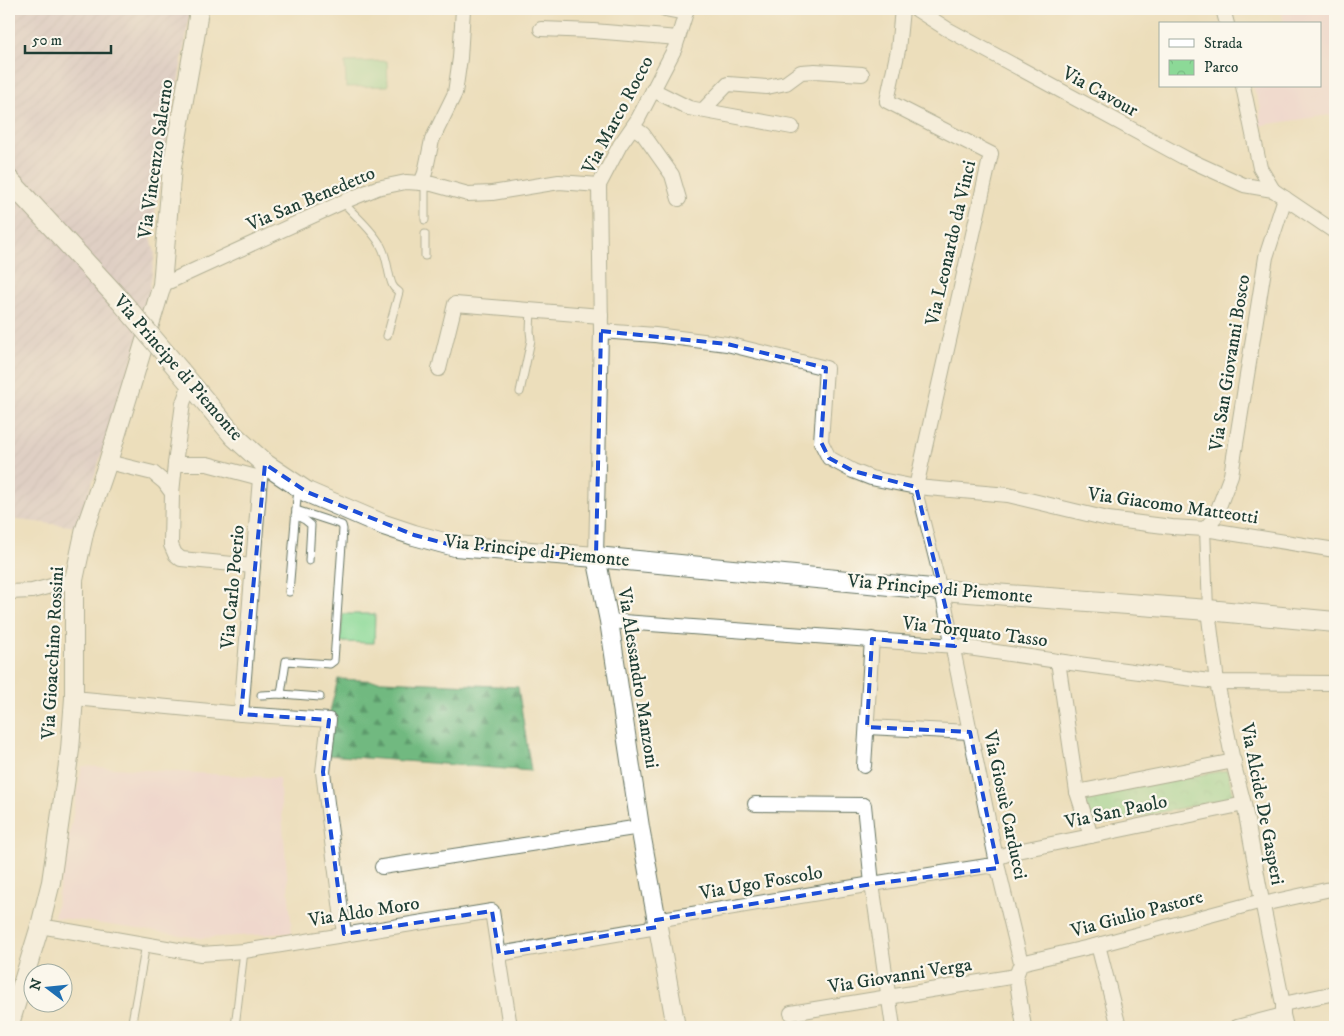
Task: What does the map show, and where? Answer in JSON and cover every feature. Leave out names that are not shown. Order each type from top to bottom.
[{"type":"main road","name":"Via Principe di Piemonte","points":[[9,180],[120,300],[263,471],[384,525],[455,546],[596,557],[942,590],[1208,610],[1335,622]]},
{"type":"street","name":"Via Vincenzo Salerno","points":[[162,285],[172,167],[199,9]]},
{"type":"street","points":[[423,183],[432,140],[455,93],[460,58],[463,9]]},
{"type":"street","points":[[666,9],[686,11]]},
{"type":"street","name":"Via Leonardo da Vinci","points":[[902,9],[898,50],[887,102],[990,154],[916,487]]},
{"type":"street","name":"Via Cavour","points":[[916,9],[947,29],[1185,158],[1244,185],[1273,190]]},
{"type":"street","points":[[1223,9],[1226,22]]},
{"type":"street","name":"Via Marco Rocco","points":[[601,332],[599,185],[675,48],[686,11]]},
{"type":"street","points":[[541,29],[593,30],[678,38]]},
{"type":"street","points":[[703,110],[728,84],[767,87],[786,83],[801,72],[814,71],[862,74]]},
{"type":"street","points":[[1243,88],[1260,168],[1273,190],[1335,232]]},
{"type":"street","points":[[653,90],[689,108],[792,126]]},
{"type":"street","points":[[633,126],[643,134],[672,176],[679,199]]},
{"type":"street","name":"Via San Benedetto","points":[[162,285],[377,188],[406,182],[423,183],[468,194],[559,182],[599,185]]},
{"type":"street","name":"Via San Giovanni Bosco","points":[[1205,529],[1215,517],[1231,474],[1266,257],[1285,198]]},
{"type":"street","name":"Via Gioacchino Rossini","points":[[9,1027],[40,926],[51,882],[70,750],[74,698],[74,580],[85,529],[108,462],[162,285]]},
{"type":"street","points":[[439,369],[455,304],[601,316]]},
{"type":"street","name":"Via Giacomo Matteotti","points":[[601,332],[654,335],[727,344],[826,368],[821,442],[829,458],[871,478],[916,487],[1008,494],[1108,519],[1205,529],[1335,550]]},
{"type":"street","name":"Via Alessandro Manzoni","points":[[601,332],[596,557],[609,621],[640,827],[676,1027]]},
{"type":"street","points":[[185,377],[172,493],[171,545],[175,554],[181,559],[253,566]]},
{"type":"street","points":[[108,462],[153,473],[164,482],[172,493]]},
{"type":"street","points":[[175,464],[207,464],[263,471]]},
{"type":"street","name":"Via Carlo Poerio","points":[[241,714],[263,471]]},
{"type":"street","points":[[916,487],[942,590]]},
{"type":"street","points":[[1205,529],[1208,610]]},
{"type":"street","points":[[9,592],[32,591],[74,580]]},
{"type":"street","name":"Via Giosuè Carducci","points":[[942,590],[998,863],[1018,970],[1024,1027]]},
{"type":"street","name":"Via Alcide De Gasperi","points":[[1208,610],[1218,682],[1244,804],[1284,1015]]},
{"type":"street","name":"Via Torquato Tasso","points":[[609,621],[955,646],[1218,682],[1335,683]]},
{"type":"street","points":[[864,766],[872,639]]},
{"type":"street","points":[[1058,661],[1077,792],[1091,836]]},
{"type":"street","points":[[74,698],[241,714],[329,720],[323,772],[344,934]]},
{"type":"street","points":[[867,727],[970,732]]},
{"type":"street","points":[[1077,792],[1234,761]]},
{"type":"street","points":[[755,804],[864,805],[872,884],[893,1027]]},
{"type":"street","name":"Via San Paolo","points":[[998,863],[1012,852],[1244,804]]},
{"type":"street","points":[[382,867],[640,827]]},
{"type":"street","name":"Via Ugo Foscolo","points":[[657,924],[872,884],[998,863]]},
{"type":"street","name":"Via Giulio Pastore","points":[[1018,970],[1098,945],[1262,902],[1335,888]]},
{"type":"street","name":"Via Aldo Moro","points":[[40,926],[201,954],[244,951],[492,911],[499,954]]},
{"type":"street","points":[[510,1027],[499,954],[657,924]]},
{"type":"street","points":[[1098,945],[1118,1027]]},
{"type":"street","name":"Via Giovanni Verga","points":[[790,1013],[889,996],[1018,970]]},
{"type":"street","points":[[1237,1027],[1284,1015],[1335,993]]},
{"type":"lane","points":[[423,183],[425,220]]},
{"type":"lane","points":[[343,202],[370,229],[382,246],[388,262],[392,286],[399,292],[387,336]]},
{"type":"lane","points":[[425,234],[425,256]]},
{"type":"lane","points":[[520,392],[531,340],[531,310]]},
{"type":"lane","points":[[289,592],[296,498],[299,486]]},
{"type":"lane","points":[[295,512],[310,525],[309,561]]},
{"type":"lane","points":[[282,694],[286,661],[330,664],[334,661],[342,525],[295,512]]},
{"type":"lane","points":[[261,695],[282,694],[320,697]]},
{"type":"lane","points":[[131,1027],[146,944]]},
{"type":"lane","points":[[235,1027],[244,951]]},
{"type":"highlighted area","points":[[601,331],[727,344],[826,368],[821,442],[829,458],[853,471],[916,487],[955,646],[872,639],[867,727],[970,732],[998,868],[872,884],[656,920],[657,927],[499,954],[492,911],[344,934],[323,772],[329,720],[241,714],[265,464],[307,492],[414,535],[455,546],[596,557]]},
{"type":"shaded area","points":[[9,9],[190,9],[151,236],[155,253],[148,301],[138,342],[78,527],[9,519]]},
{"type":"shaded area","points":[[1281,9],[1335,9],[1335,121],[1329,115],[1257,126],[1261,108],[1254,88],[1322,88],[1322,22],[1284,22]]},
{"type":"shaded area","points":[[82,766],[279,778],[292,933],[201,938],[54,917]]},
{"type":"green space","points":[[387,61],[388,86],[346,87],[345,62]]},
{"type":"green space","points":[[343,614],[375,614],[374,643],[340,642]]},
{"type":"green space","points":[[338,679],[518,687],[531,771],[328,755],[330,712]]},
{"type":"green space","points":[[1227,770],[1234,797],[1092,827],[1084,796]]}]
